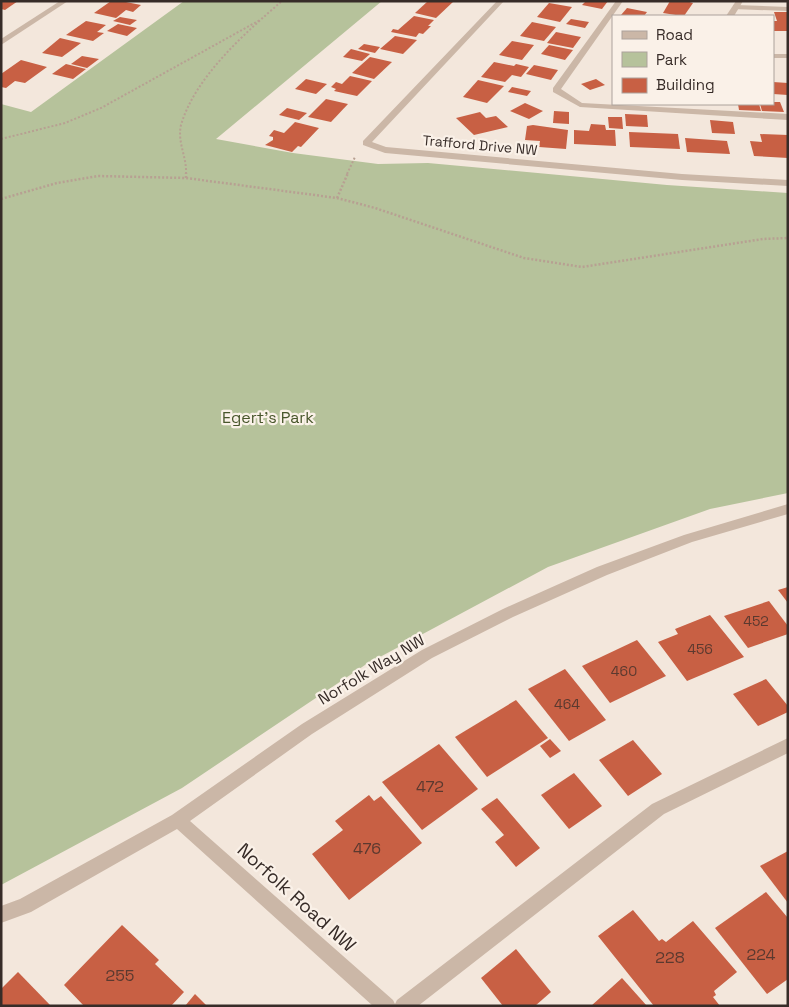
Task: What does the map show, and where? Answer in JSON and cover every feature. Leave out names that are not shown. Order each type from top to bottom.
[{"type":"street","points":[[1,43],[65,1]]},
{"type":"street","points":[[366,143],[501,1]]},
{"type":"street","points":[[620,1],[556,90],[580,105],[788,116]]},
{"type":"street","points":[[731,15],[738,4],[788,9]]},
{"type":"street","points":[[774,56],[788,56]]},
{"type":"street","name":"Trafford Drive NW","points":[[366,143],[385,150],[404,152],[682,176],[788,183]]},
{"type":"street","name":"Norfolk Way NW","points":[[1,915],[25,906],[178,820],[308,729],[443,646],[508,613],[602,571],[689,538],[788,509]]},
{"type":"street","points":[[403,1006],[658,809],[788,745]]},
{"type":"street","name":"Norfolk Road NW","points":[[178,820],[387,1006]]},
{"type":"path","points":[[186,178],[187,161],[180,143],[182,126],[200,83],[260,20],[282,1]]},
{"type":"path","points":[[1,139],[65,123],[101,108],[260,20]]},
{"type":"path","points":[[337,198],[357,153],[366,143]]},
{"type":"path","points":[[1,199],[57,183],[98,176],[186,178],[337,198],[375,208],[524,258],[582,267],[763,239],[788,238]]},
{"type":"green space","name":"Egert's Park","points":[[184,1],[382,1],[216,139],[293,153],[378,164],[428,163],[667,185],[788,193],[788,493],[710,509],[548,567],[365,665],[182,788],[1,885],[1,104],[31,112]]},
{"type":"building","points":[[1,1],[18,1],[5,10],[1,9]]},
{"type":"building","points":[[111,1],[141,5],[133,12],[126,10],[116,18],[94,13]]},
{"type":"building","points":[[428,1],[454,1],[436,18],[415,13]]},
{"type":"building","points":[[586,1],[608,1],[602,9],[582,5]]},
{"type":"building","points":[[670,1],[693,3],[685,15],[663,13]]},
{"type":"building","points":[[549,3],[572,7],[560,22],[537,17]]},
{"type":"building","points":[[627,8],[647,12],[645,15],[621,15]]},
{"type":"building","points":[[774,12],[788,12],[788,31],[774,31],[774,21],[777,21]]},
{"type":"building","points":[[414,16],[434,20],[423,34],[419,33],[416,37],[391,32],[393,29],[398,30]]},
{"type":"building","points":[[120,17],[137,20],[130,25],[113,21]]},
{"type":"building","points":[[571,19],[589,22],[585,28],[566,24]]},
{"type":"building","points":[[86,21],[106,25],[97,32],[104,33],[93,41],[66,35]]},
{"type":"building","points":[[532,22],[556,27],[544,41],[520,36]]},
{"type":"building","points":[[118,24],[137,28],[127,36],[107,31]]},
{"type":"building","points":[[556,32],[581,37],[573,48],[547,43]]},
{"type":"building","points":[[395,36],[417,40],[403,54],[380,49]]},
{"type":"building","points":[[60,38],[81,43],[62,57],[42,53]]},
{"type":"building","points":[[512,41],[534,45],[522,60],[499,55]]},
{"type":"building","points":[[364,44],[380,47],[375,53],[358,49]]},
{"type":"building","points":[[549,45],[573,50],[565,60],[541,54]]},
{"type":"building","points":[[351,49],[370,54],[362,61],[343,57]]},
{"type":"building","points":[[82,56],[99,59],[87,68],[71,64]]},
{"type":"building","points":[[370,57],[392,62],[374,79],[352,73]]},
{"type":"building","points":[[21,60],[47,67],[25,83],[15,81],[6,88],[1,87],[1,74]]},
{"type":"building","points":[[494,62],[529,67],[521,77],[512,75],[505,82],[481,77]]},
{"type":"building","points":[[66,64],[86,69],[73,79],[52,74]]},
{"type":"building","points":[[534,65],[558,70],[551,80],[526,74]]},
{"type":"building","points":[[350,76],[372,81],[357,96],[334,91],[336,89],[331,87],[336,82],[342,84]]},
{"type":"building","points":[[306,79],[327,84],[316,94],[295,89]]},
{"type":"building","points":[[596,79],[605,85],[590,90],[581,84]]},
{"type":"building","points":[[478,80],[504,86],[487,103],[463,97]]},
{"type":"building","points":[[774,82],[788,83],[788,95],[774,94]]},
{"type":"building","points":[[512,87],[531,91],[527,96],[508,92]]},
{"type":"building","points":[[326,99],[348,104],[331,122],[308,117]]},
{"type":"building","points":[[774,102],[780,102],[784,112],[762,111],[760,105],[774,105]]},
{"type":"building","points":[[525,103],[543,111],[529,119],[510,111]]},
{"type":"building","points":[[738,105],[759,105],[761,111],[739,110]]},
{"type":"building","points":[[287,108],[307,113],[299,120],[279,115]]},
{"type":"building","points":[[554,111],[569,112],[569,124],[553,123]]},
{"type":"building","points":[[480,112],[486,118],[496,116],[508,127],[474,135],[456,118]]},
{"type":"building","points":[[625,114],[647,115],[648,127],[626,126]]},
{"type":"building","points":[[608,117],[622,117],[623,129],[609,128]]},
{"type":"building","points":[[710,120],[733,122],[735,134],[712,133]]},
{"type":"building","points":[[295,122],[319,128],[301,147],[298,146],[292,152],[265,145],[273,140],[273,137],[269,136],[274,130],[284,133]]},
{"type":"building","points":[[591,124],[605,125],[606,130],[615,130],[616,146],[574,144],[574,130],[589,131]]},
{"type":"building","points":[[533,125],[568,130],[566,149],[539,147],[540,141],[525,140],[527,126]]},
{"type":"building","points":[[629,132],[678,134],[680,149],[630,147]]},
{"type":"building","points":[[760,134],[788,135],[788,158],[754,156],[750,141],[762,142]]},
{"type":"building","points":[[685,138],[727,141],[730,154],[687,152]]},
{"type":"building","points":[[788,587],[788,603],[778,590]]},
{"type":"building","points":[[769,601],[788,626],[788,634],[748,648],[724,616]]},
{"type":"building","points":[[710,615],[744,657],[687,681],[658,642],[678,634],[675,629]]},
{"type":"building","points":[[637,640],[666,676],[610,703],[582,666]]},
{"type":"building","points":[[565,669],[606,720],[569,741],[528,689]]},
{"type":"building","points":[[766,679],[788,706],[788,712],[758,726],[733,694]]},
{"type":"building","points":[[516,700],[548,738],[487,777],[455,737]]},
{"type":"building","points":[[550,739],[561,751],[550,758],[540,746]]},
{"type":"building","points":[[633,740],[662,774],[628,796],[599,760]]},
{"type":"building","points":[[439,744],[478,789],[422,830],[382,782]]},
{"type":"building","points":[[574,773],[602,806],[569,829],[541,795]]},
{"type":"building","points":[[369,795],[374,801],[381,796],[422,843],[349,900],[312,854],[343,830],[335,821]]},
{"type":"building","points":[[497,798],[540,848],[516,867],[495,842],[504,835],[481,809]]},
{"type":"building","points":[[788,851],[788,903],[760,866]]},
{"type":"building","points":[[766,892],[788,918],[788,979],[767,994],[715,928]]},
{"type":"building","points":[[633,910],[659,941],[662,939],[666,942],[693,921],[737,972],[714,991],[716,995],[713,997],[720,1006],[654,1006],[598,936]]},
{"type":"building","points":[[122,925],[159,960],[155,964],[184,992],[171,1006],[84,1006],[64,985]]},
{"type":"building","points":[[516,949],[551,992],[535,1006],[503,1006],[481,978]]},
{"type":"building","points":[[18,972],[51,1006],[1,1006],[1,989]]},
{"type":"building","points":[[622,978],[647,1006],[591,1006]]},
{"type":"building","points":[[195,994],[207,1006],[185,1006]]}]
